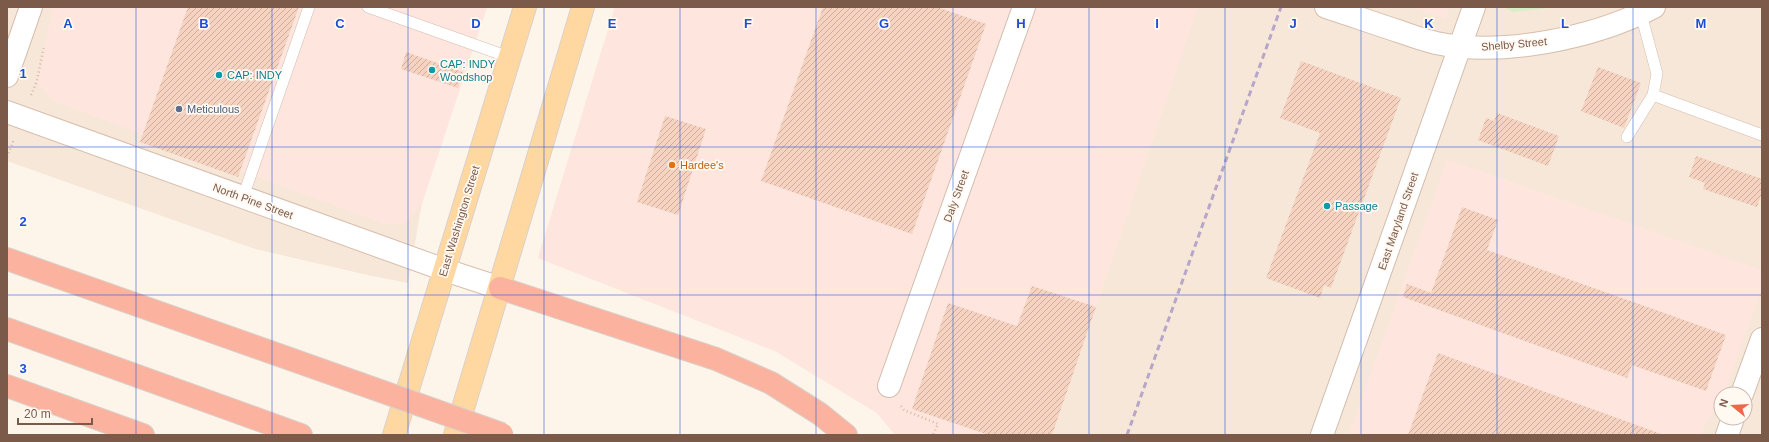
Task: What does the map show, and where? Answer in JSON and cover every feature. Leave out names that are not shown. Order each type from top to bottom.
[{"type":"highway","points":[[7,259],[504,434]]},
{"type":"highway","points":[[500,288],[716,359],[771,382],[820,414],[846,435]]},
{"type":"highway","points":[[14,331],[301,435]]},
{"type":"highway","points":[[7,386],[143,435]]},
{"type":"main road","name":"East Washington Street","points":[[394,435],[525,7]]},
{"type":"main road","points":[[455,435],[583,7]]},
{"type":"street","points":[[7,76],[32,7]]},
{"type":"street","name":"Daly Street","points":[[890,386],[1024,7]]},
{"type":"street","name":"Shelby Street","points":[[1326,7],[1436,43],[1490,48],[1542,43],[1582,35],[1647,10]]},
{"type":"street","name":"East Maryland Street","points":[[1322,435],[1474,7]]},
{"type":"street","name":"North Pine Street","points":[[7,112],[445,270],[500,288]]},
{"type":"street","points":[[1745,386],[1762,339]]},
{"type":"lane","points":[[243,197],[309,7]]},
{"type":"lane","points":[[368,7],[509,57]]},
{"type":"lane","points":[[1627,137],[1653,95],[1657,74],[1647,10]]},
{"type":"lane","points":[[1653,95],[1762,135]]},
{"type":"path","points":[[7,157],[10,149]]},
{"type":"path","points":[[890,386],[904,391],[900,404],[904,410],[938,424],[933,435]]},
{"type":"shaded area","points":[[7,7],[487,7],[422,203],[408,283],[255,249],[7,161]]},
{"type":"shaded area","points":[[53,7],[487,7],[422,203],[405,224],[384,224],[53,101],[37,82]]},
{"type":"shaded area","points":[[615,7],[1762,7],[1762,435],[895,435],[877,413],[775,351],[538,258]]},
{"type":"shaded area","points":[[615,7],[1198,7],[1053,435],[895,435],[877,413],[775,351],[538,258]]},
{"type":"shaded area","points":[[1411,7],[1450,7],[1445,19]]},
{"type":"shaded area","points":[[1447,159],[1762,270],[1762,288],[1727,386],[1713,386],[1713,412],[1701,435],[1349,435]]},
{"type":"green space","points":[[1507,7],[1558,7],[1513,12],[1507,9]]},
{"type":"building","name":"CAP: INDY","points":[[188,7],[299,7],[238,177],[140,142]]},
{"type":"building","points":[[823,7],[937,7],[986,24],[912,234],[761,181]]},
{"type":"building","name":"CAP: INDY Woodshop","points":[[406,52],[463,72],[458,88],[401,69]]},
{"type":"building","name":"Passage","points":[[1301,61],[1401,98],[1331,288],[1324,285],[1320,298],[1266,278],[1320,133],[1280,118]]},
{"type":"building","points":[[1598,67],[1641,83],[1624,128],[1581,111]]},
{"type":"building","points":[[1497,113],[1559,136],[1548,166],[1478,140],[1486,118],[1494,121]]},
{"type":"building","name":"Hardee's","points":[[665,116],[706,129],[678,215],[637,202]]},
{"type":"building","points":[[1696,156],[1762,179],[1762,193],[1757,207],[1703,189],[1705,183],[1689,177]]},
{"type":"building","points":[[1462,207],[1498,220],[1487,250],[1726,335],[1706,391],[1632,365],[1627,378],[1403,297],[1407,284],[1431,293]]},
{"type":"building","points":[[1032,286],[1096,307],[1052,435],[989,435],[912,409],[948,303],[1017,326]]},
{"type":"building","points":[[1438,353],[1664,435],[1408,435]]},
{"type":"railway","points":[[1127,435],[1281,7]]},
{"type":"place","name":"CAP: INDY Woodshop","points":[[432,70]]},
{"type":"place","name":"CAP: INDY","points":[[219,75]]},
{"type":"place","name":"Meticulous","points":[[179,109]]},
{"type":"place","name":"Hardee's","points":[[672,165]]},
{"type":"place","name":"Passage","points":[[1327,206]]}]
